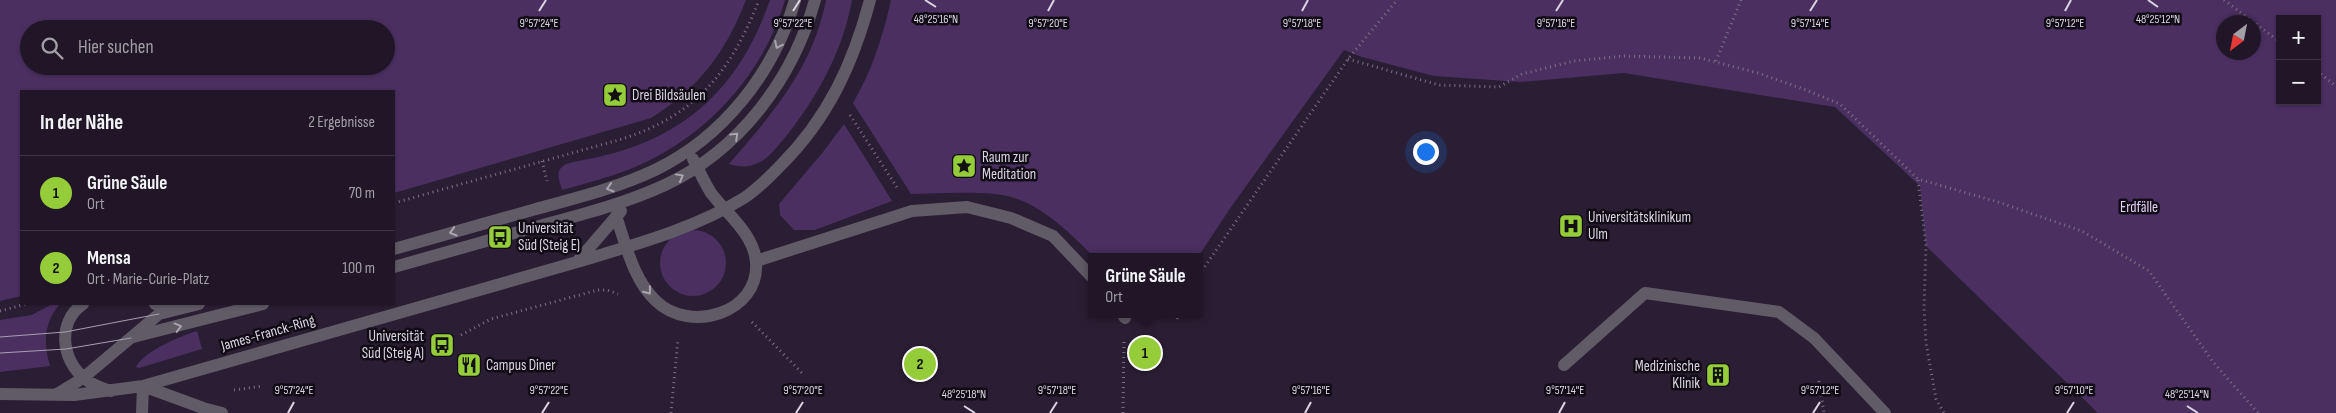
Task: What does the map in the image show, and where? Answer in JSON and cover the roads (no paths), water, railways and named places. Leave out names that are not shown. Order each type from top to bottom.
[{"type":"street","points":[[395,249],[604,189],[655,170],[688,150],[726,119],[754,85],[780,41],[795,0]]},
{"type":"street","points":[[395,267],[631,199],[669,183],[697,166],[738,134],[769,99],[801,41],[815,0]]},
{"type":"street","name":"James-Franck-Ring","points":[[0,394],[53,396],[113,392],[143,386],[627,247],[724,209],[764,183],[813,128],[836,94],[850,63],[870,0]]},
{"type":"street","points":[[616,216],[640,281],[656,301],[665,308],[678,314],[698,318],[717,314],[736,305],[750,290],[754,282],[756,261],[745,235],[711,192],[688,150]]},
{"type":"street","points":[[577,262],[655,170]]},
{"type":"street","points":[[756,261],[912,211],[967,207],[1011,218],[1053,236],[1088,273]]},
{"type":"street","points":[[1564,365],[1645,293],[1710,301],[1779,312],[1814,338],[1885,413]]},
{"type":"street","points":[[82,305],[75,310],[67,323],[65,332],[66,349],[70,360],[83,378],[100,388],[113,392]]},
{"type":"street","points":[[53,396],[83,378],[159,314],[193,305]]},
{"type":"street","points":[[131,338],[259,305]]},
{"type":"street","points":[[142,413],[143,386],[222,413]]},
{"type":"tram line","points":[[0,337],[65,332],[159,314]]},
{"type":"tram line","points":[[0,353],[66,349],[131,338]]},
{"type":"place","name":"Drei Bildsäulen","points":[[615,95]]},
{"type":"place","name":"Raum zur Meditation","points":[[964,166]]},
{"type":"place","name":"Universitätsklinikum Ulm","points":[[1571,226]]},
{"type":"place","name":"Universität Süd (Steig E)","points":[[500,237]]},
{"type":"place","name":"Universität Süd (Steig A)","points":[[442,345]]},
{"type":"place","name":"Grüne Säule","points":[[1145,353]]},
{"type":"place","name":"Mensa","points":[[920,364]]},
{"type":"place","name":"Campus Diner","points":[[469,365]]},
{"type":"place","name":"Medizinische Klinik","points":[[1718,375]]},
{"type":"park label","name":"Erdfälle","points":[[2139,207]]}]
